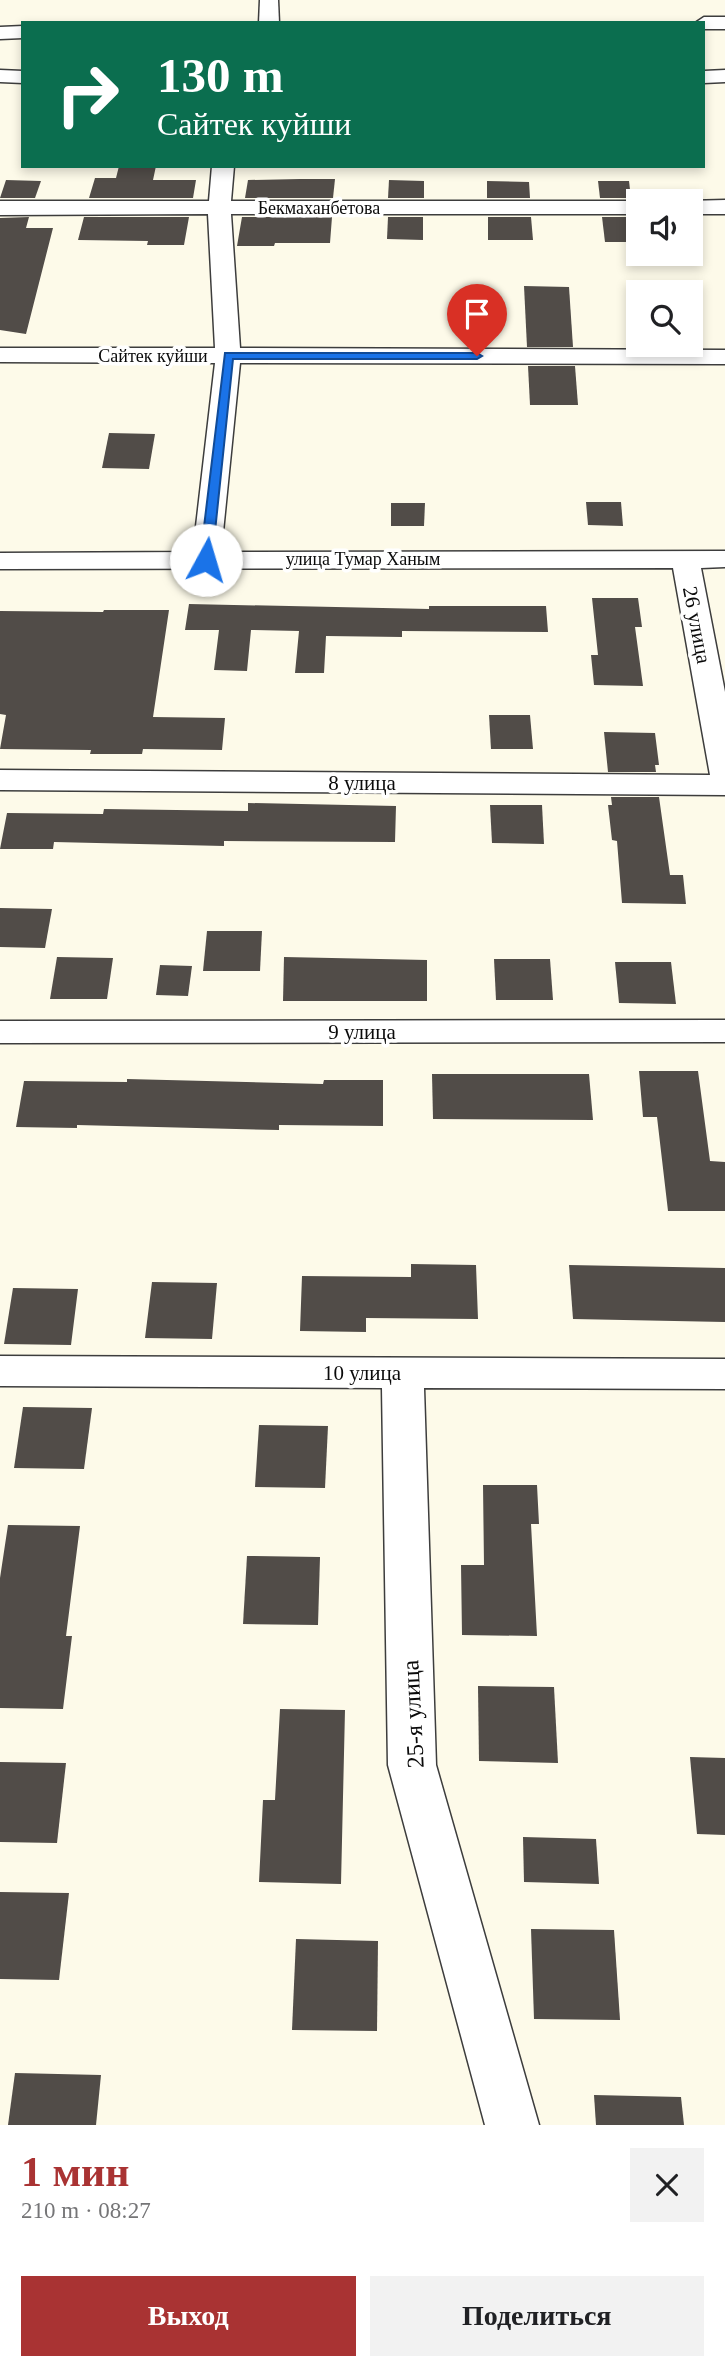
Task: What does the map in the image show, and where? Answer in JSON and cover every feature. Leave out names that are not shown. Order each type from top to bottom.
[{"type":"street","points":[[269,0],[269,21]]},
{"type":"street","points":[[705,23],[725,23]]},
{"type":"street","points":[[0,33],[21,32]]},
{"type":"street","points":[[0,76],[21,76]]},
{"type":"street","points":[[705,77],[725,76]]},
{"type":"street","points":[[206,560],[228,356],[219,208],[223,168]]},
{"type":"street","points":[[703,207],[725,206]]},
{"type":"street","name":"Бекмаханбетова","points":[[0,208],[626,207]]},
{"type":"street","name":"Сайтек куйши","points":[[0,355],[725,357]]},
{"type":"street","name":"26 улица","points":[[685,558],[725,774]]},
{"type":"street","name":"улица Тумар Ханым","points":[[0,561],[725,559]]},
{"type":"street","name":"8 улица","points":[[0,780],[725,785]]},
{"type":"street","name":"9 улица","points":[[0,1032],[725,1031]]},
{"type":"street","name":"10 улица","points":[[0,1371],[725,1374]]},
{"type":"street","name":"25-я улица","points":[[403,1373],[412,1765],[512,2125]]},
{"type":"building","points":[[118,168],[156,168],[153,180],[196,180],[193,198],[89,198],[95,178],[116,178]]},
{"type":"building","points":[[335,179],[333,198],[245,198],[248,180]]},
{"type":"building","points":[[6,180],[41,181],[35,198],[0,198]]},
{"type":"building","points":[[389,180],[424,181],[424,198],[388,198]]},
{"type":"building","points":[[487,181],[529,182],[530,198],[487,198]]},
{"type":"building","points":[[598,181],[629,181],[630,189],[626,189],[626,198],[600,198]]},
{"type":"building","points":[[29,217],[26,228],[53,228],[26,334],[0,330],[0,218]]},
{"type":"building","points":[[84,217],[189,217],[184,245],[147,245],[148,241],[78,240]]},
{"type":"building","points":[[242,217],[332,217],[330,243],[237,246]]},
{"type":"building","points":[[388,217],[423,217],[423,240],[387,239]]},
{"type":"building","points":[[488,217],[531,217],[533,240],[488,240]]},
{"type":"building","points":[[602,217],[626,217],[626,242],[605,242]]},
{"type":"building","points":[[524,286],[569,287],[573,347],[527,347]]},
{"type":"building","points":[[528,366],[575,366],[578,405],[530,405]]},
{"type":"building","points":[[109,433],[155,434],[149,469],[102,468]]},
{"type":"building","points":[[586,502],[621,502],[623,526],[588,525]]},
{"type":"building","points":[[391,503],[425,503],[424,526],[391,526]]},
{"type":"building","points":[[592,598],[638,598],[642,627],[635,627],[643,686],[594,685],[591,655],[598,655]]},
{"type":"building","points":[[189,604],[429,609],[429,606],[546,606],[548,632],[402,631],[402,637],[326,636],[324,673],[295,673],[299,631],[251,630],[247,671],[214,670],[219,630],[185,630]]},
{"type":"building","points":[[169,610],[153,717],[225,718],[222,750],[143,749],[142,754],[90,754],[91,750],[0,749],[6,715],[0,714],[0,611]]},
{"type":"building","points":[[489,715],[530,715],[533,749],[491,749]]},
{"type":"building","points":[[604,732],[655,733],[659,765],[655,765],[656,772],[608,772]]},
{"type":"building","points":[[611,797],[659,797],[670,875],[683,875],[686,904],[622,903],[617,841],[612,840],[608,805],[612,805]]},
{"type":"building","points":[[248,803],[396,806],[395,842],[224,841],[224,846],[54,842],[53,849],[0,849],[7,813],[103,814],[104,809],[248,811]]},
{"type":"building","points":[[490,805],[542,805],[544,844],[492,843]]},
{"type":"building","points":[[0,908],[52,909],[45,948],[0,947]]},
{"type":"building","points":[[207,931],[262,931],[260,971],[203,971]]},
{"type":"building","points":[[57,957],[113,958],[107,999],[50,999]]},
{"type":"building","points":[[284,957],[427,960],[427,1001],[283,1001]]},
{"type":"building","points":[[494,959],[550,959],[553,1000],[496,1000]]},
{"type":"building","points":[[615,962],[671,962],[676,1004],[619,1003]]},
{"type":"building","points":[[160,965],[192,966],[188,996],[156,995]]},
{"type":"building","points":[[639,1071],[698,1071],[710,1161],[725,1162],[725,1211],[668,1211],[657,1117],[643,1117]]},
{"type":"building","points":[[432,1074],[589,1074],[593,1120],[433,1119]]},
{"type":"building","points":[[127,1079],[323,1084],[324,1080],[383,1080],[383,1126],[279,1125],[279,1130],[77,1125],[77,1128],[16,1127],[24,1081],[127,1082]]},
{"type":"building","points":[[411,1264],[476,1265],[478,1319],[366,1318],[366,1332],[300,1331],[302,1276],[411,1277]]},
{"type":"building","points":[[569,1265],[725,1268],[725,1322],[573,1319]]},
{"type":"building","points":[[152,1282],[217,1283],[212,1339],[145,1338]]},
{"type":"building","points":[[13,1288],[78,1289],[71,1345],[4,1344]]},
{"type":"building","points":[[23,1407],[92,1408],[84,1469],[14,1468]]},
{"type":"building","points":[[259,1425],[328,1426],[325,1488],[255,1487]]},
{"type":"building","points":[[483,1485],[537,1485],[539,1524],[531,1524],[537,1636],[462,1635],[461,1565],[484,1565]]},
{"type":"building","points":[[8,1525],[80,1526],[66,1636],[72,1636],[63,1709],[0,1708],[0,1578]]},
{"type":"building","points":[[247,1556],[320,1557],[318,1625],[243,1624]]},
{"type":"building","points":[[478,1686],[554,1687],[558,1763],[479,1761]]},
{"type":"building","points":[[280,1709],[345,1710],[341,1884],[259,1882],[263,1800],[275,1800]]},
{"type":"building","points":[[690,1757],[725,1758],[725,1835],[697,1834]]},
{"type":"building","points":[[0,1762],[66,1763],[57,1843],[0,1842]]},
{"type":"building","points":[[523,1837],[596,1839],[599,1884],[524,1882]]},
{"type":"building","points":[[0,1892],[69,1893],[59,1980],[0,1979]]},
{"type":"building","points":[[531,1929],[614,1930],[620,2020],[534,2019]]},
{"type":"building","points":[[296,1939],[378,1941],[377,2031],[292,2030]]},
{"type":"building","points":[[15,2073],[101,2075],[96,2125],[8,2125]]},
{"type":"building","points":[[594,2095],[681,2097],[684,2125],[596,2125]]},
{"type":"route","points":[[206,560],[228,356],[477,356]]}]
